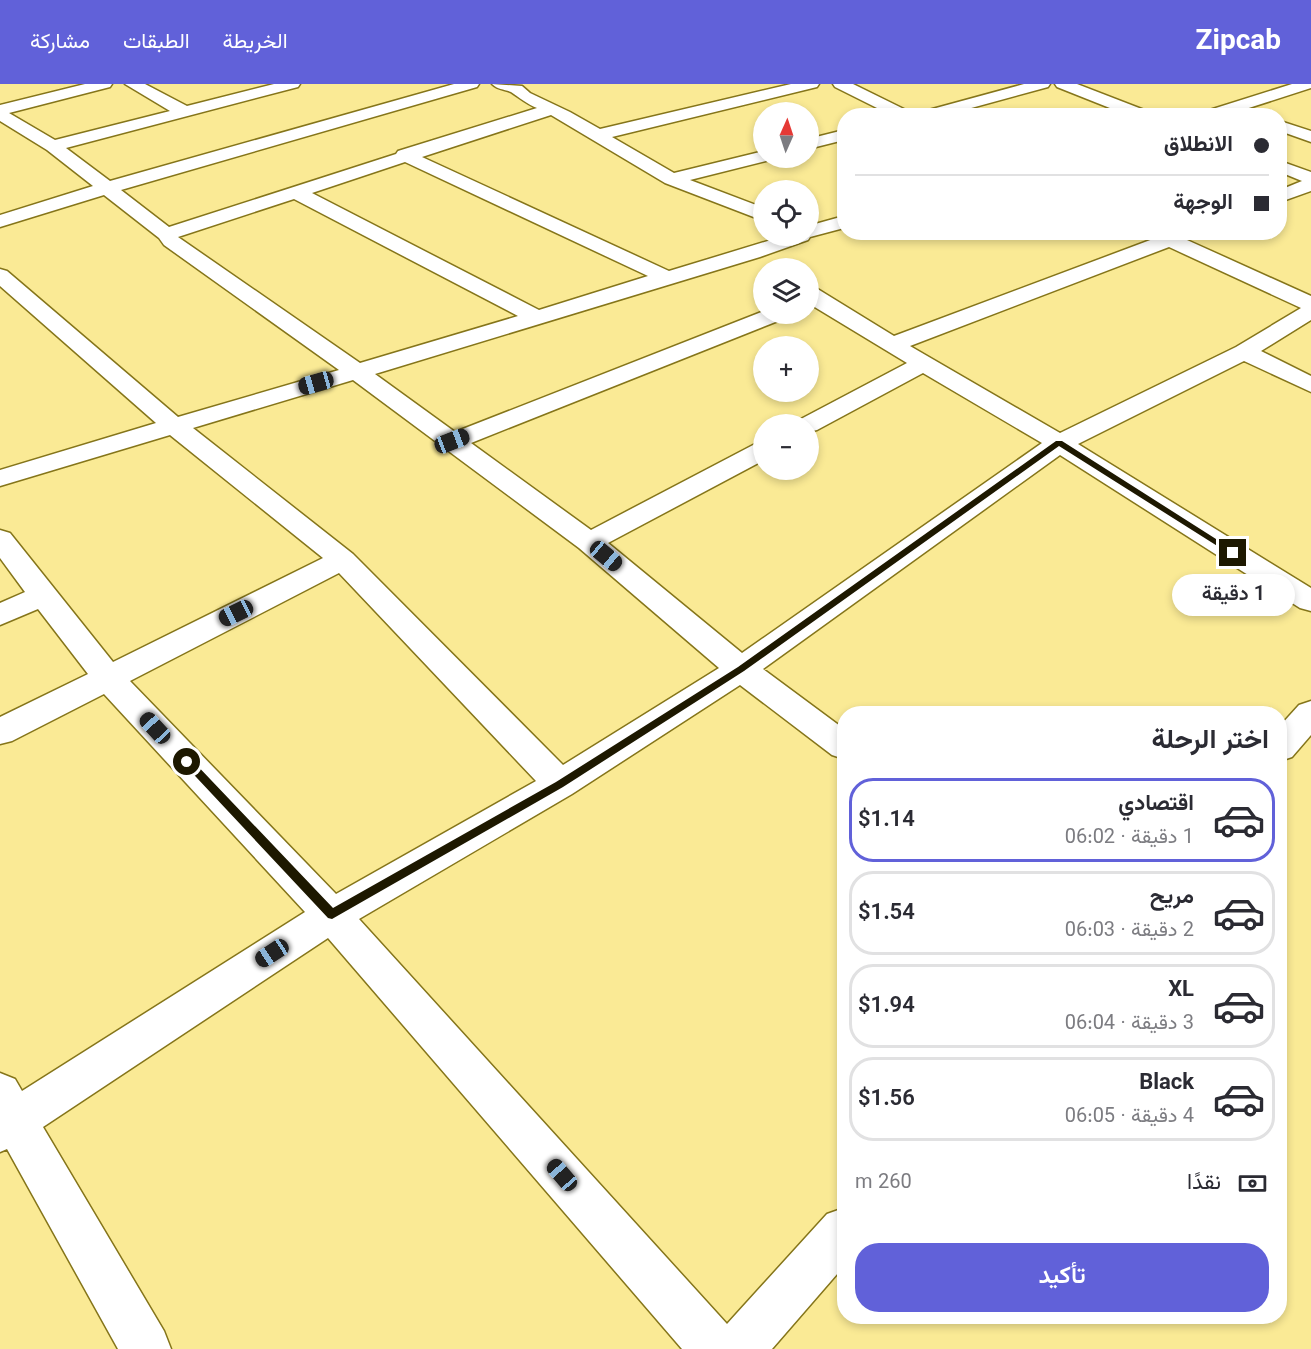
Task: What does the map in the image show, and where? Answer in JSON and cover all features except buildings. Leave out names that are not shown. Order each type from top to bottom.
[{"type":"street","points":[[0,112],[104,84]]},
{"type":"street","points":[[133,84],[183,111]]},
{"type":"street","points":[[53,146],[292,84]]},
{"type":"street","points":[[0,221],[106,188],[471,84]]},
{"type":"street","points":[[598,135],[811,84]]},
{"type":"street","points":[[841,84],[890,108]]},
{"type":"street","points":[[951,108],[1042,84]]},
{"type":"street","points":[[1063,84],[1125,108]]},
{"type":"street","points":[[1231,108],[1308,84]]},
{"type":"street","points":[[508,86],[536,86]]},
{"type":"street","points":[[508,86],[598,135],[671,179],[753,211]]},
{"type":"street","points":[[166,234],[298,193],[404,155],[552,109]]},
{"type":"street","points":[[0,112],[53,146],[166,234],[171,241],[357,372],[589,542],[741,669],[837,741]]},
{"type":"street","points":[[1287,128],[1311,137]]},
{"type":"street","points":[[819,141],[837,137]]},
{"type":"street","points":[[404,155],[666,277]]},
{"type":"street","points":[[671,179],[753,159]]},
{"type":"street","points":[[1287,168],[1311,177]]},
{"type":"street","points":[[1287,194],[1311,184]]},
{"type":"street","points":[[298,193],[538,318]]},
{"type":"street","points":[[819,229],[837,224]]},
{"type":"street","points":[[892,345],[1159,240]]},
{"type":"street","points":[[1182,240],[1311,304]]},
{"type":"street","points":[[0,477],[172,424],[538,318],[666,277],[755,254],[775,246]]},
{"type":"street","points":[[755,254],[761,258]]},
{"type":"street","points":[[0,275],[172,424],[343,560],[560,784]]},
{"type":"street","points":[[819,302],[1059,443],[1311,601]]},
{"type":"street","points":[[146,1349],[5,1115],[332,915],[560,784],[741,669],[1059,443],[1244,352],[1311,311]]},
{"type":"street","points":[[452,441],[753,323]]},
{"type":"street","points":[[1244,352],[1311,385]]},
{"type":"street","points":[[819,419],[925,363]]},
{"type":"street","points":[[589,542],[753,455]]},
{"type":"street","points":[[0,539],[107,677],[332,915],[715,1349]]},
{"type":"street","points":[[0,732],[343,560]]},
{"type":"street","points":[[0,615],[44,595]]},
{"type":"street","points":[[1287,740],[1311,713]]},
{"type":"street","points":[[738,1349],[837,1239]]},
{"type":"route","points":[[187,762],[332,915],[560,784],[741,669],[1059,443],[1233,553]]}]
